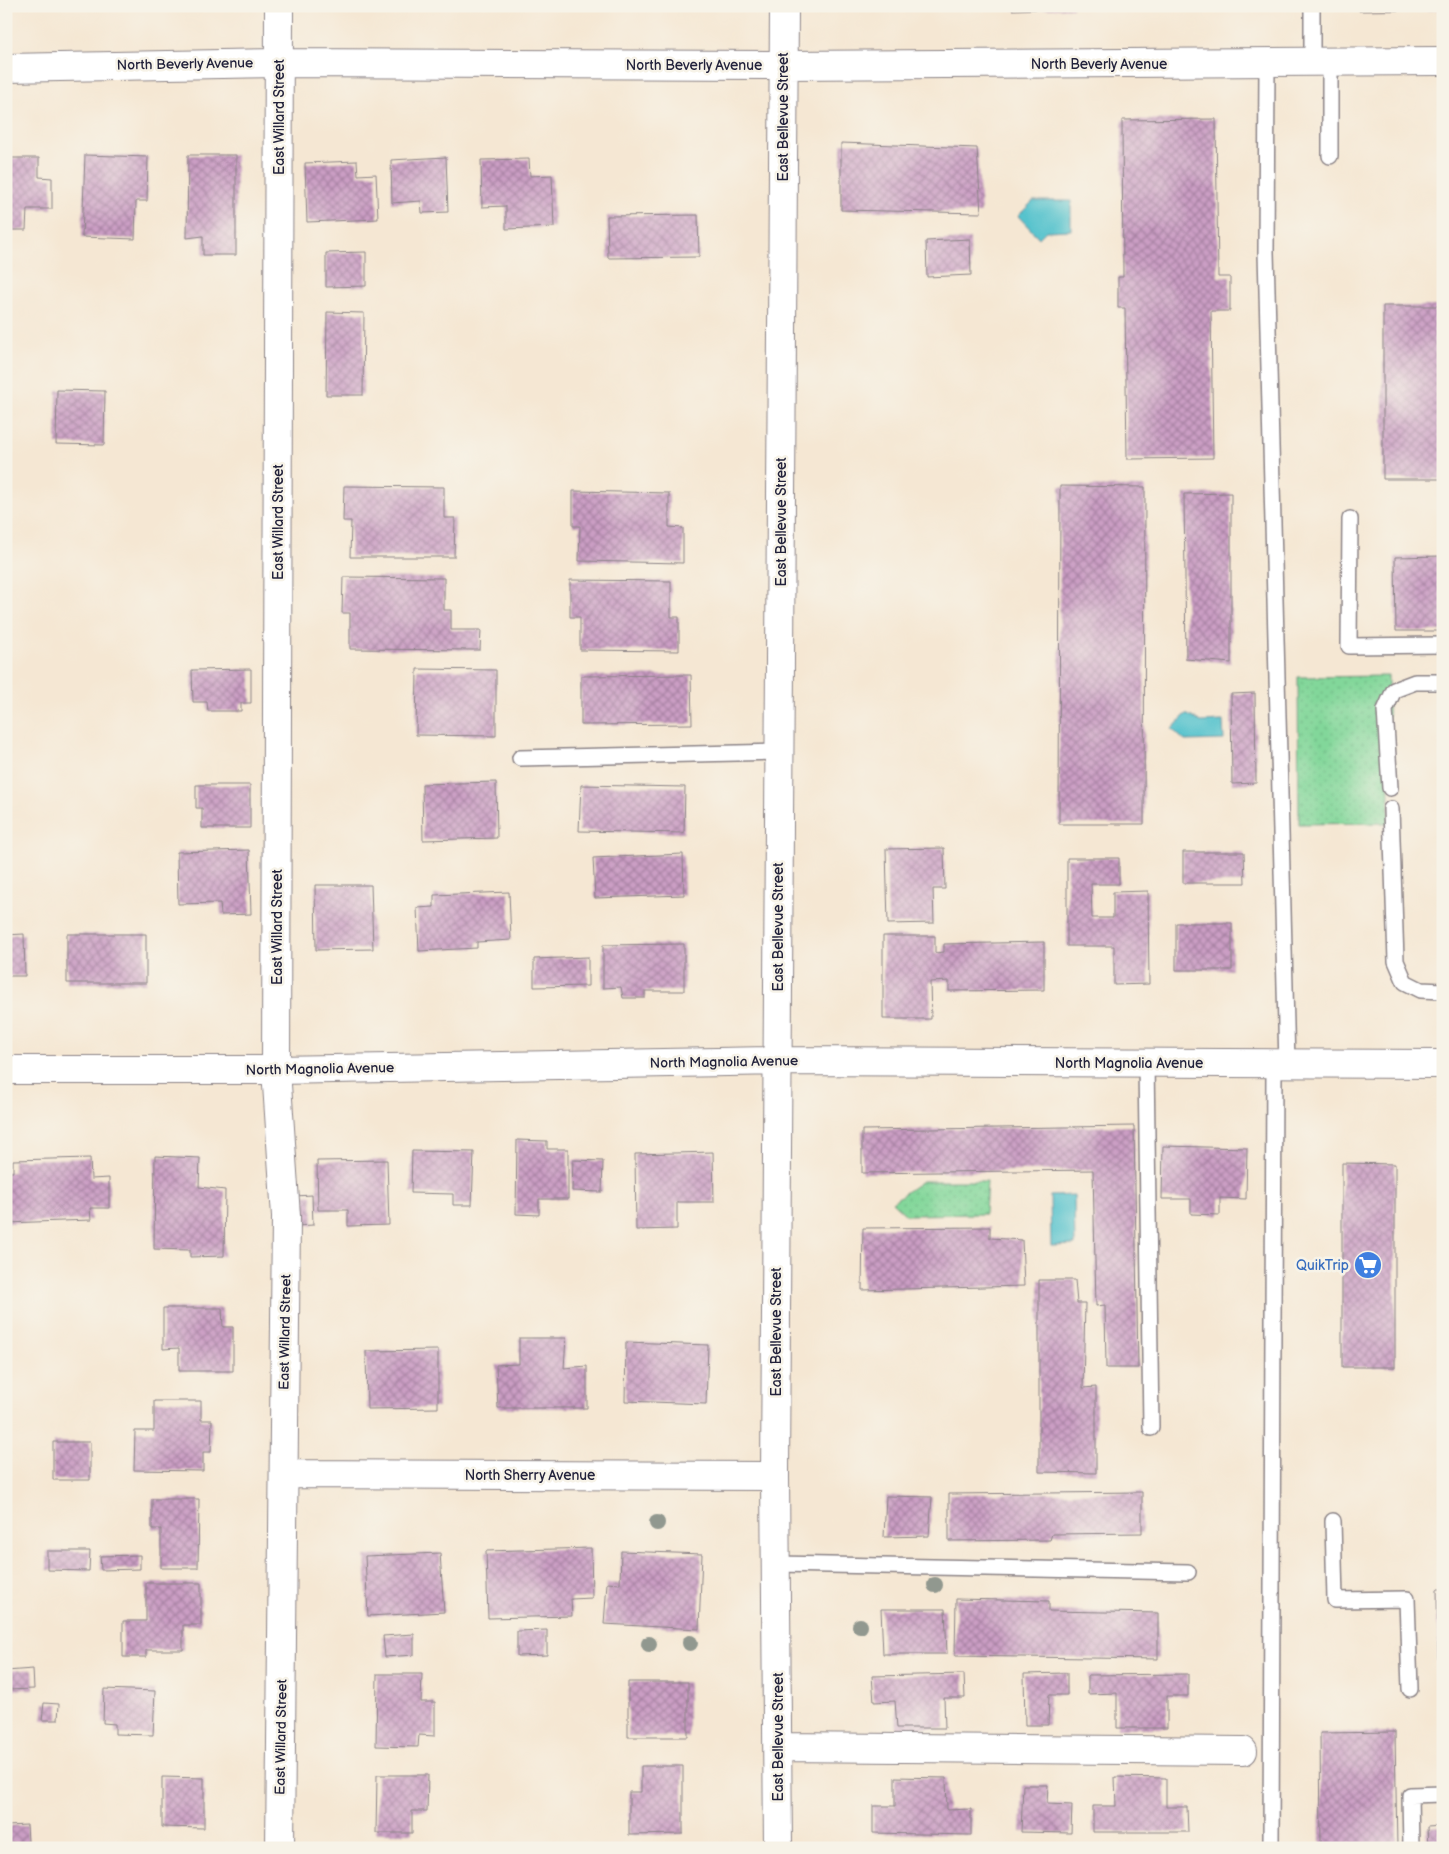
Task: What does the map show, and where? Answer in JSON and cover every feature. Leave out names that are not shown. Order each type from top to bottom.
[{"type":"street","name":"East Willard Street","points":[[279,6],[276,1070],[286,1216],[280,1848]]},
{"type":"street","name":"East Bellevue Street","points":[[778,1848],[775,1476],[784,6]]},
{"type":"street","name":"North Beverly Avenue","points":[[6,68],[279,63],[784,66],[1443,61]]},
{"type":"street","name":"North Magnolia Avenue","points":[[6,1070],[276,1070],[777,1061],[1443,1064]]},
{"type":"street","name":"North Sherry Avenue","points":[[284,1474],[775,1476]]},
{"type":"street","points":[[778,1747],[1244,1750]]},
{"type":"lane","points":[[1312,6],[1321,62],[1330,156]]},
{"type":"lane","points":[[1267,63],[1266,252],[1280,1064],[1271,1848]]},
{"type":"lane","points":[[1350,519],[1349,646],[1443,645]]},
{"type":"lane","points":[[1390,788],[1385,710],[1394,690],[1415,682],[1443,682]]},
{"type":"lane","points":[[520,758],[779,752]]},
{"type":"lane","points":[[1391,809],[1396,961],[1405,982],[1421,990],[1443,990]]},
{"type":"lane","points":[[1146,1063],[1151,1428]]},
{"type":"lane","points":[[1333,1521],[1334,1600],[1407,1598],[1410,1689]]},
{"type":"lane","points":[[776,1564],[1188,1572]]},
{"type":"lane","points":[[1411,1848],[1410,1795],[1443,1794]]},
{"type":"green space","points":[[1388,676],[1389,823],[1299,824],[1298,677]]},
{"type":"green space","points":[[922,1181],[987,1181],[985,1214],[906,1215],[892,1202]]},
{"type":"water","points":[[1033,201],[1071,201],[1071,230],[1046,231],[1039,238],[1018,216]]},
{"type":"water","points":[[1186,714],[1201,722],[1223,721],[1224,740],[1185,741],[1172,729]]},
{"type":"water","points":[[1074,1195],[1075,1245],[1051,1246],[1050,1196]]},
{"type":"building","points":[[632,6],[703,6],[703,8],[632,9]]},
{"type":"building","points":[[1012,6],[1073,6],[1073,8],[1012,10]]},
{"type":"building","points":[[1359,6],[1443,6],[1443,10],[1359,11]]},
{"type":"building","points":[[1216,119],[1218,277],[1230,277],[1230,311],[1211,311],[1213,458],[1127,459],[1125,308],[1118,308],[1118,277],[1123,277],[1122,120]]},
{"type":"building","points":[[841,143],[977,148],[981,213],[841,210]]},
{"type":"building","points":[[85,155],[148,157],[147,201],[136,201],[135,239],[82,237]]},
{"type":"building","points":[[188,155],[236,155],[236,255],[203,255],[203,236],[187,238]]},
{"type":"building","points":[[446,157],[448,212],[422,213],[421,201],[392,203],[391,160]]},
{"type":"building","points":[[6,158],[39,158],[39,177],[52,178],[52,209],[27,209],[26,230],[6,230]]},
{"type":"building","points":[[529,159],[530,176],[552,175],[554,227],[506,229],[506,206],[482,207],[481,160]]},
{"type":"building","points":[[357,161],[358,175],[376,174],[378,219],[307,222],[305,163]]},
{"type":"building","points":[[698,215],[699,257],[608,258],[607,216]]},
{"type":"building","points":[[970,239],[971,275],[927,277],[926,241]]},
{"type":"building","points":[[366,252],[366,286],[326,287],[326,253]]},
{"type":"building","points":[[1383,306],[1443,306],[1443,479],[1383,479]]},
{"type":"building","points":[[327,312],[364,313],[363,395],[326,395]]},
{"type":"building","points":[[57,390],[105,391],[104,445],[56,444]]},
{"type":"building","points":[[344,486],[444,487],[444,518],[455,518],[454,557],[350,557],[351,521],[343,521]]},
{"type":"building","points":[[1060,486],[1145,487],[1144,824],[1059,824]]},
{"type":"building","points":[[573,491],[669,493],[669,527],[683,528],[683,563],[579,561],[580,526],[573,526]]},
{"type":"building","points":[[1231,493],[1231,663],[1186,659],[1184,494]]},
{"type":"building","points":[[1443,556],[1443,631],[1396,631],[1395,557]]},
{"type":"building","points":[[343,577],[444,578],[444,610],[451,610],[451,630],[481,630],[480,650],[350,649],[350,613],[342,613]]},
{"type":"building","points":[[570,580],[671,581],[671,617],[679,617],[679,651],[580,650],[580,617],[570,617]]},
{"type":"building","points":[[251,669],[251,703],[241,703],[241,711],[208,711],[207,702],[193,702],[192,670]]},
{"type":"building","points":[[417,669],[496,670],[496,736],[416,735]]},
{"type":"building","points":[[691,675],[692,724],[581,725],[581,676]]},
{"type":"building","points":[[1255,693],[1256,783],[1232,784],[1231,694]]},
{"type":"building","points":[[496,782],[497,838],[423,840],[422,784]]},
{"type":"building","points":[[196,785],[250,785],[250,828],[202,828],[202,808],[196,808]]},
{"type":"building","points":[[581,785],[685,787],[684,833],[579,831]]},
{"type":"building","points":[[944,848],[945,889],[933,889],[934,923],[888,924],[886,849]]},
{"type":"building","points":[[249,850],[251,914],[221,915],[220,903],[178,904],[177,852]]},
{"type":"building","points":[[1183,852],[1244,852],[1245,883],[1183,883]]},
{"type":"building","points":[[683,854],[684,895],[595,898],[593,858]]},
{"type":"building","points":[[1067,858],[1119,858],[1119,884],[1091,884],[1092,918],[1113,918],[1113,892],[1148,891],[1149,984],[1114,985],[1114,946],[1067,946]]},
{"type":"building","points":[[315,885],[371,885],[373,949],[316,950]]},
{"type":"building","points":[[509,892],[511,940],[477,942],[477,948],[419,951],[417,908],[434,907],[434,895]]},
{"type":"building","points":[[1176,923],[1232,923],[1232,970],[1176,970]]},
{"type":"building","points":[[24,934],[25,976],[6,976],[6,935]]},
{"type":"building","points":[[67,934],[146,934],[146,983],[67,983]]},
{"type":"building","points":[[883,936],[935,936],[935,953],[944,952],[944,944],[1044,942],[1044,990],[949,991],[949,981],[930,982],[931,1019],[883,1019]]},
{"type":"building","points":[[684,944],[684,991],[645,991],[645,998],[623,998],[621,987],[603,988],[603,945]]},
{"type":"building","points":[[588,957],[588,986],[534,987],[534,959]]},
{"type":"building","points":[[1134,1126],[1138,1368],[1106,1368],[1105,1305],[1096,1306],[1093,1170],[862,1173],[862,1130]]},
{"type":"building","points":[[517,1140],[547,1141],[547,1149],[568,1149],[568,1199],[539,1199],[539,1215],[516,1214]]},
{"type":"building","points":[[1163,1146],[1247,1148],[1246,1199],[1220,1198],[1220,1215],[1191,1214],[1191,1199],[1162,1199]]},
{"type":"building","points":[[412,1151],[474,1152],[472,1205],[453,1205],[453,1194],[411,1193]]},
{"type":"building","points":[[713,1152],[714,1202],[677,1202],[677,1229],[636,1230],[635,1154]]},
{"type":"building","points":[[155,1156],[200,1158],[199,1187],[225,1190],[224,1256],[190,1257],[190,1250],[154,1249]]},
{"type":"building","points":[[90,1158],[91,1179],[109,1178],[109,1208],[90,1208],[91,1220],[6,1223],[6,1172],[13,1172],[13,1160]]},
{"type":"building","points":[[387,1160],[389,1225],[348,1226],[348,1210],[318,1210],[317,1161]]},
{"type":"building","points":[[573,1160],[603,1161],[602,1192],[572,1191]]},
{"type":"building","name":"QuikTrip","points":[[1342,1163],[1395,1164],[1395,1367],[1342,1367]]},
{"type":"building","points":[[312,1195],[313,1225],[296,1226],[295,1196]]},
{"type":"building","points":[[990,1227],[990,1238],[1022,1240],[1024,1286],[862,1290],[863,1228]]},
{"type":"building","points":[[1039,1280],[1075,1280],[1077,1303],[1085,1303],[1083,1388],[1096,1387],[1096,1473],[1039,1472]]},
{"type":"building","points":[[163,1308],[222,1308],[223,1327],[233,1327],[233,1371],[179,1371],[179,1348],[163,1349]]},
{"type":"building","points":[[519,1338],[566,1338],[564,1368],[587,1366],[587,1408],[498,1408],[496,1365],[519,1364]]},
{"type":"building","points":[[626,1342],[708,1345],[706,1404],[625,1401]]},
{"type":"building","points":[[438,1350],[438,1408],[367,1409],[366,1351]]},
{"type":"building","points":[[154,1401],[201,1401],[201,1420],[212,1420],[211,1452],[203,1452],[203,1471],[134,1470],[135,1431],[154,1431]]},
{"type":"building","points":[[53,1442],[90,1442],[90,1480],[53,1480]]},
{"type":"building","points":[[1142,1492],[1142,1533],[1052,1534],[1050,1540],[949,1541],[949,1494]]},
{"type":"building","points":[[886,1496],[932,1497],[929,1536],[884,1537]]},
{"type":"building","points":[[152,1499],[199,1499],[198,1568],[161,1568],[161,1529],[152,1529]]},
{"type":"building","points":[[591,1548],[592,1598],[571,1599],[572,1616],[488,1618],[486,1551]]},
{"type":"building","points":[[47,1551],[90,1551],[89,1571],[47,1570]]},
{"type":"building","points":[[621,1551],[702,1554],[699,1629],[604,1624],[607,1583],[620,1584]]},
{"type":"building","points":[[440,1553],[444,1612],[368,1616],[365,1556]]},
{"type":"building","points":[[140,1555],[140,1569],[101,1570],[100,1556]]},
{"type":"building","points":[[146,1583],[201,1583],[201,1625],[183,1625],[183,1650],[146,1650],[146,1657],[123,1657],[123,1621],[146,1621]]},
{"type":"building","points":[[1437,1589],[1443,1589],[1443,1719],[1439,1720]]},
{"type":"building","points":[[956,1599],[1049,1601],[1049,1611],[1158,1613],[1158,1659],[955,1656]]},
{"type":"building","points":[[881,1609],[945,1609],[947,1654],[883,1654]]},
{"type":"building","points":[[547,1630],[547,1655],[517,1656],[517,1631]]},
{"type":"building","points":[[414,1634],[414,1655],[385,1657],[383,1636]]},
{"type":"building","points":[[33,1669],[34,1689],[6,1690],[6,1671]]},
{"type":"building","points":[[1067,1673],[1067,1695],[1049,1695],[1048,1725],[1025,1725],[1024,1674]]},
{"type":"building","points":[[377,1674],[422,1674],[421,1702],[435,1702],[435,1736],[419,1735],[418,1747],[376,1746]]},
{"type":"building","points":[[964,1674],[965,1698],[944,1698],[945,1728],[897,1728],[895,1701],[874,1702],[872,1676]]},
{"type":"building","points":[[1188,1674],[1188,1696],[1167,1696],[1167,1728],[1117,1728],[1117,1693],[1088,1694],[1088,1675]]},
{"type":"building","points":[[628,1682],[688,1682],[688,1737],[628,1737]]},
{"type":"building","points":[[104,1689],[155,1691],[153,1735],[115,1734],[115,1724],[103,1723]]},
{"type":"building","points":[[44,1703],[59,1704],[58,1720],[42,1720]]},
{"type":"building","points":[[1395,1732],[1397,1848],[1321,1848],[1320,1733]]},
{"type":"building","points":[[641,1766],[683,1766],[683,1834],[629,1835],[629,1792],[641,1792]]},
{"type":"building","points":[[377,1775],[428,1775],[427,1811],[412,1811],[412,1833],[376,1833]]},
{"type":"building","points":[[162,1777],[204,1778],[204,1828],[162,1827]]},
{"type":"building","points":[[895,1777],[946,1778],[947,1810],[971,1809],[971,1835],[873,1833],[873,1806],[895,1806]]},
{"type":"building","points":[[1115,1777],[1166,1778],[1166,1807],[1187,1807],[1188,1832],[1093,1832],[1093,1806],[1116,1806]]},
{"type":"building","points":[[1023,1785],[1048,1785],[1047,1804],[1072,1805],[1071,1833],[1021,1832]]},
{"type":"building","points":[[27,1825],[28,1842],[6,1843],[6,1826]]},
{"type":"building","points":[[1443,1826],[1443,1848],[1428,1848],[1427,1827]]},
{"type":"place","name":"QuikTrip","points":[[1368,1265]]}]
